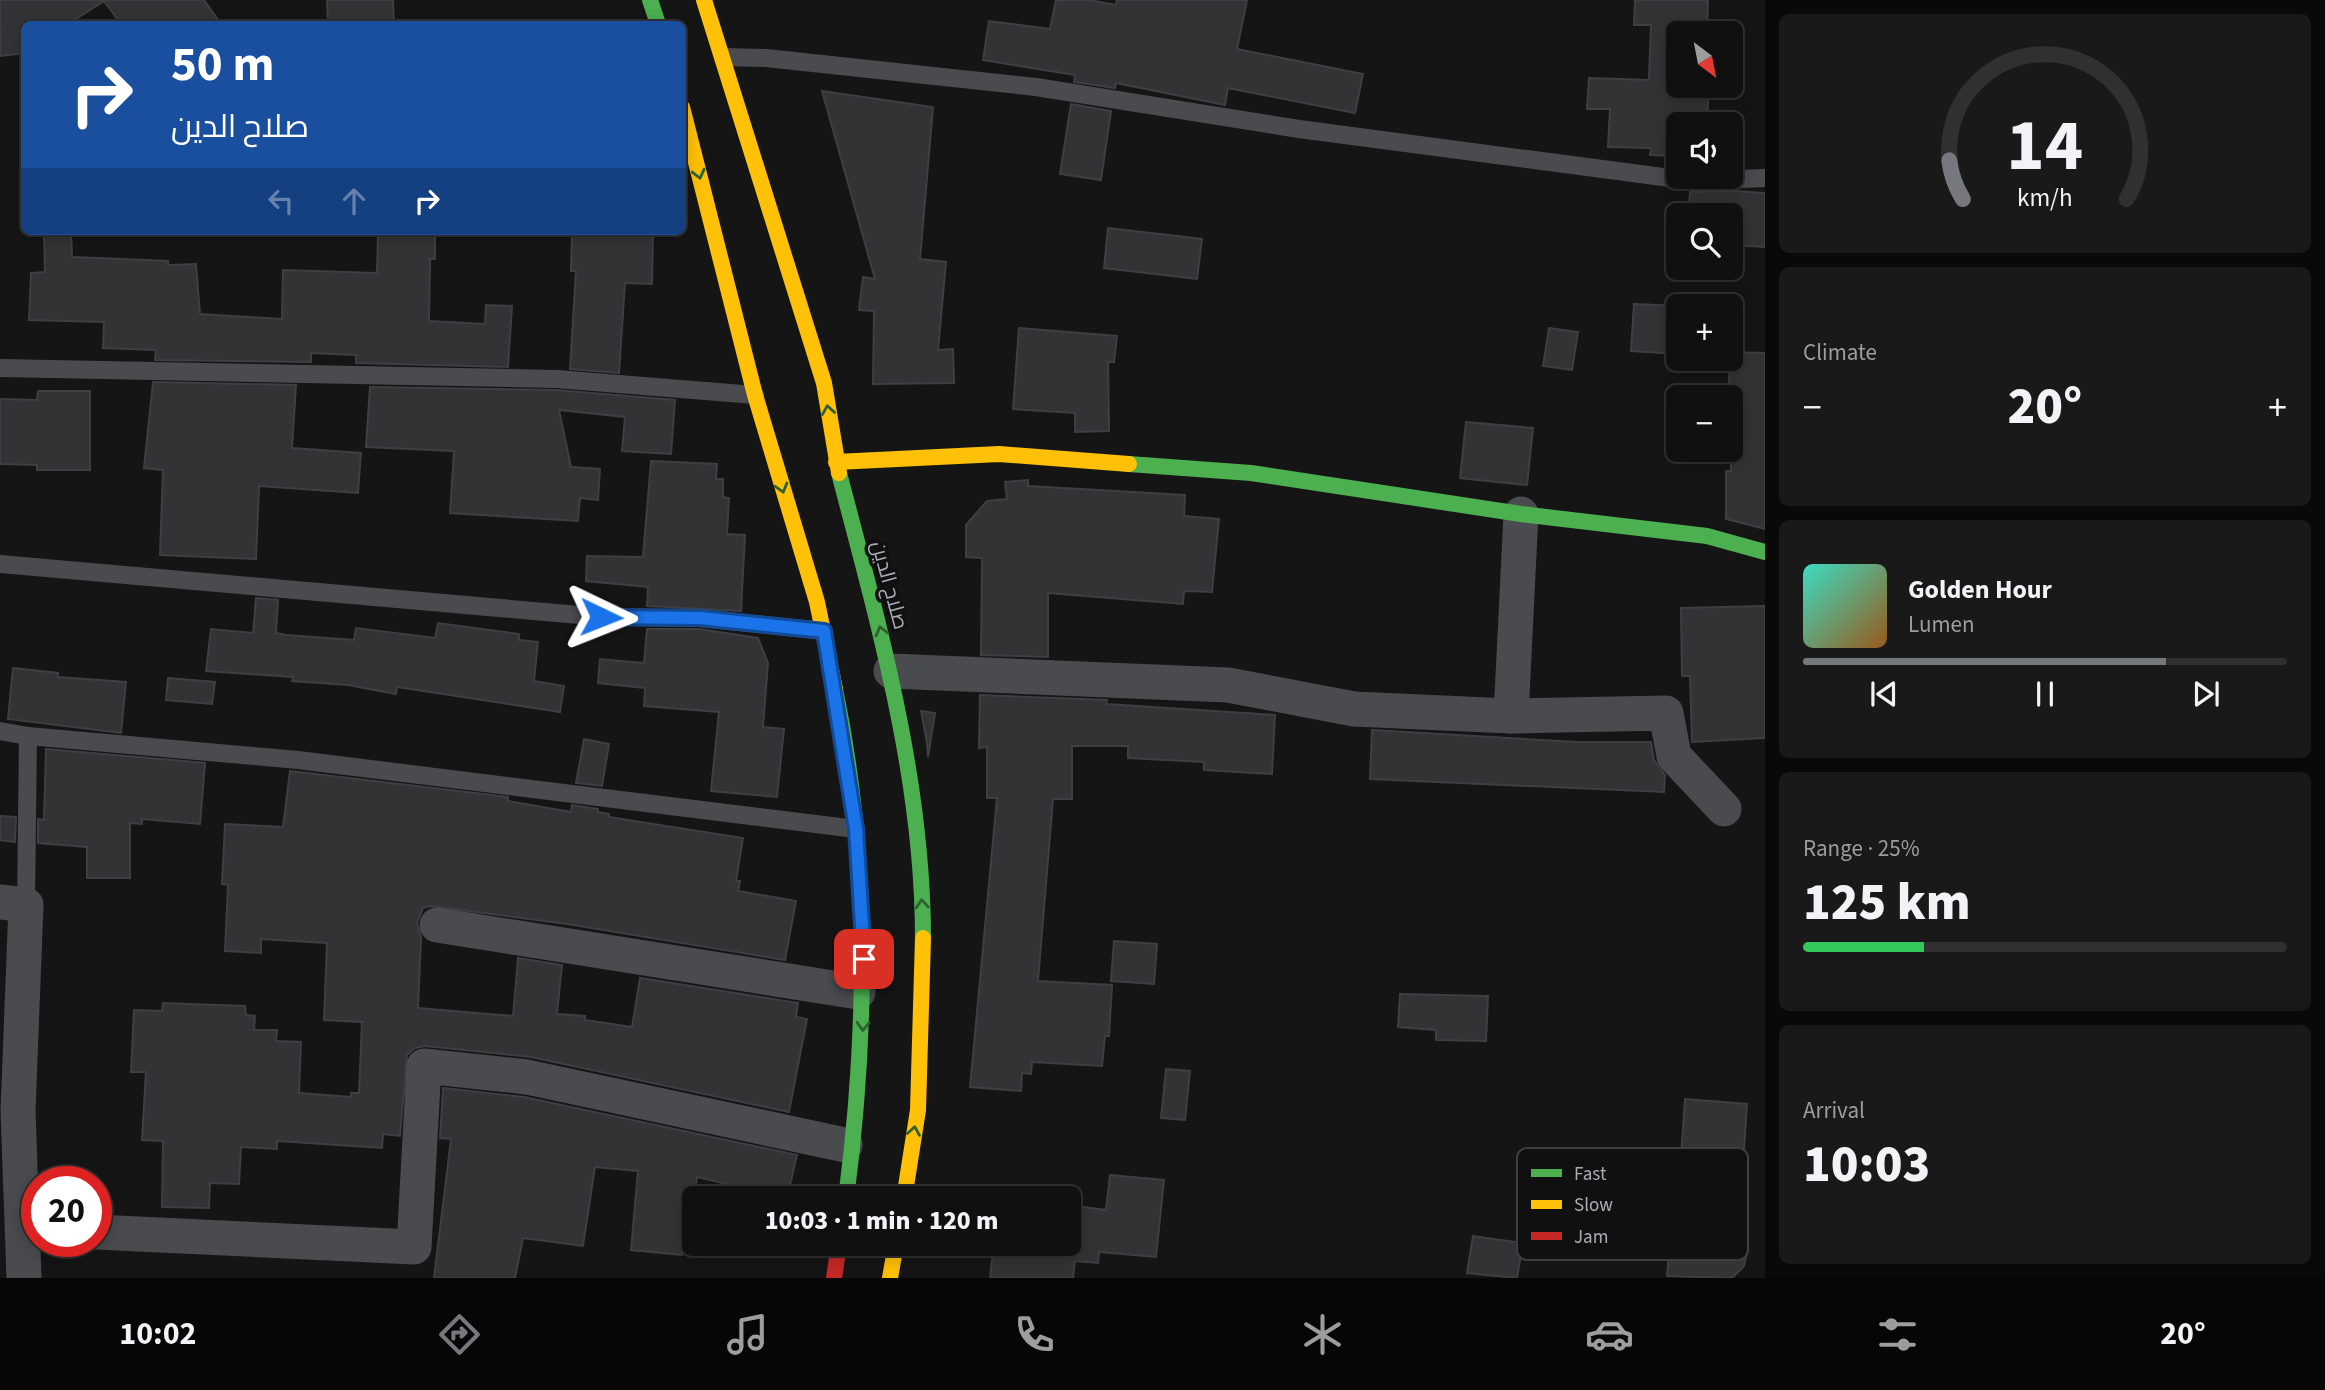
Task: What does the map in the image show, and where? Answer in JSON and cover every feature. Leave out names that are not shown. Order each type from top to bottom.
[{"type":"main road","points":[[650,0],[657,21]]},
{"type":"main road","name":"صلاح الدين","points":[[704,0],[824,383],[836,462],[891,671],[916,826],[923,912],[923,1000],[918,1110],[906,1186]]},
{"type":"main road","points":[[686,123],[755,395],[824,631],[856,829],[864,1001],[862,1072],[848,1186]]},
{"type":"main road","points":[[836,462],[999,454],[1225,471],[1521,514],[1707,536],[1765,552]]},
{"type":"main road","points":[[834,1278],[837,1256]]},
{"type":"main road","points":[[890,1278],[894,1256]]},
{"type":"street","points":[[1511,716],[1521,514]]},
{"type":"street","points":[[891,671],[1228,685],[1354,709],[1511,716],[1666,713],[1674,756],[1724,809]]},
{"type":"street","points":[[13,904],[9,1111],[24,1278]]},
{"type":"street","points":[[437,925],[858,992]]},
{"type":"street","points":[[112,1233],[414,1247],[424,1066],[527,1077],[845,1145]]},
{"type":"lane","points":[[723,57],[766,58],[1035,87],[1299,129],[1693,181],[1765,178]]},
{"type":"lane","points":[[0,368],[557,379],[755,395]]},
{"type":"lane","points":[[0,564],[601,617],[700,618],[824,631]]},
{"type":"lane","points":[[0,731],[28,736],[298,760],[856,829]]},
{"type":"lane","points":[[13,904],[28,736]]},
{"type":"building","points":[[0,0],[204,0],[219,21],[119,21],[104,1],[73,21],[21,21],[21,53],[0,56]]},
{"type":"building","points":[[327,0],[393,0],[394,21],[328,21]]},
{"type":"building","points":[[1056,0],[1088,0],[1116,5],[1117,0],[1247,0],[1237,49],[1363,74],[1355,113],[1228,88],[1225,105],[1116,83],[1115,88],[1074,82],[1075,75],[983,60],[989,21],[1050,29]]},
{"type":"building","points":[[1635,0],[1708,0],[1707,21],[1666,21],[1666,98],[1708,98],[1708,112],[1666,112],[1666,156],[1650,155],[1651,148],[1608,147],[1610,109],[1587,109],[1589,78],[1649,80],[1651,25],[1634,25]]},
{"type":"building","points":[[822,91],[933,107],[920,259],[946,262],[938,350],[953,349],[954,383],[873,384],[874,311],[859,310],[863,277],[875,279]]},
{"type":"building","points":[[1071,104],[1111,111],[1101,180],[1060,174]]},
{"type":"building","points":[[1690,192],[1765,193],[1765,247],[1743,246],[1743,203],[1689,203]]},
{"type":"building","points":[[1108,228],[1202,239],[1197,279],[1104,268]]},
{"type":"building","points":[[44,235],[71,235],[72,257],[168,261],[168,265],[196,264],[200,314],[282,319],[283,270],[377,273],[378,235],[435,235],[435,259],[430,259],[429,321],[485,324],[486,305],[512,306],[508,367],[356,363],[356,355],[311,353],[311,362],[155,360],[156,350],[103,348],[104,322],[29,320],[31,273],[45,272]]},
{"type":"building","points":[[572,235],[653,235],[652,284],[625,283],[619,373],[570,369],[576,271],[571,271]]},
{"type":"building","points":[[1634,304],[1666,305],[1666,353],[1631,351]]},
{"type":"building","points":[[1019,328],[1117,336],[1114,362],[1108,362],[1109,431],[1075,432],[1075,413],[1013,409]]},
{"type":"building","points":[[1549,328],[1578,332],[1572,370],[1543,366]]},
{"type":"building","points":[[1743,352],[1765,353],[1765,529],[1726,519],[1726,471],[1731,471],[1731,462],[1743,462],[1743,385],[1729,385],[1730,371],[1743,371]]},
{"type":"building","points":[[153,382],[296,385],[292,448],[361,453],[358,493],[259,486],[256,559],[160,555],[163,470],[144,468]]},
{"type":"building","points":[[370,387],[556,390],[675,400],[671,454],[622,451],[625,417],[559,410],[571,467],[600,469],[598,500],[580,498],[578,521],[450,513],[454,451],[366,447]]},
{"type":"building","points":[[38,391],[90,391],[90,470],[37,470],[37,465],[0,464],[0,399],[37,400]]},
{"type":"building","points":[[1466,422],[1533,428],[1527,485],[1460,478]]},
{"type":"building","points":[[651,461],[717,464],[716,479],[723,479],[723,497],[729,498],[727,534],[745,535],[741,611],[647,606],[648,587],[586,581],[587,556],[643,557]]},
{"type":"building","points":[[1028,480],[1028,486],[1185,495],[1184,516],[1219,519],[1212,592],[1184,591],[1183,604],[1048,593],[1048,657],[981,655],[982,558],[966,557],[966,525],[987,501],[1007,499],[1005,482]]},
{"type":"building","points":[[256,598],[278,600],[276,633],[286,635],[354,640],[356,628],[435,638],[438,623],[519,634],[519,640],[538,642],[534,681],[564,686],[560,712],[397,687],[396,694],[348,685],[292,681],[293,677],[206,671],[211,629],[253,633]]},
{"type":"building","points":[[1765,606],[1765,738],[1692,742],[1690,676],[1682,676],[1681,608]]},
{"type":"building","points":[[647,629],[699,629],[758,638],[768,663],[763,727],[784,729],[777,797],[711,791],[719,712],[644,706],[645,688],[598,683],[600,659],[644,663]]},
{"type":"building","points":[[13,668],[58,673],[58,677],[126,682],[121,733],[8,719]]},
{"type":"building","points":[[168,678],[215,682],[212,704],[166,700]]},
{"type":"building","points":[[980,695],[1107,700],[1106,704],[1275,715],[1272,774],[1204,770],[1204,762],[1128,758],[1128,746],[1072,746],[1072,799],[1053,799],[1038,981],[1112,985],[1109,1036],[1105,1036],[1102,1066],[1032,1062],[1031,1074],[1022,1073],[1021,1091],[970,1087],[997,798],[987,798],[987,747],[979,748]]},
{"type":"building","points":[[921,711],[935,713],[928,757],[927,743]]},
{"type":"building","points":[[1372,730],[1577,742],[1651,742],[1654,760],[1665,775],[1664,792],[1370,779]]},
{"type":"building","points":[[584,739],[609,744],[602,786],[576,783]]},
{"type":"building","points":[[46,749],[205,763],[200,824],[142,819],[142,824],[130,823],[130,878],[87,878],[87,847],[38,843],[38,819],[44,820]]},
{"type":"building","points":[[290,771],[508,797],[508,801],[571,812],[572,805],[598,809],[598,812],[609,814],[609,817],[743,838],[736,881],[740,881],[738,891],[796,901],[785,960],[567,924],[430,906],[423,908],[417,923],[421,937],[418,1008],[513,1016],[518,958],[562,965],[557,1014],[585,1016],[585,1020],[632,1027],[640,978],[798,1003],[796,1017],[807,1019],[789,1112],[531,1057],[425,1046],[415,1048],[407,1055],[400,1136],[383,1134],[382,1148],[277,1141],[277,1149],[241,1147],[239,1184],[210,1183],[209,1208],[162,1207],[163,1141],[142,1140],[146,1072],[131,1072],[134,1010],[162,1011],[163,1003],[245,1006],[246,1015],[255,1016],[254,1030],[277,1030],[276,1041],[301,1042],[299,1093],[351,1097],[351,1093],[359,1093],[362,1022],[324,1020],[327,943],[261,939],[261,953],[225,951],[228,885],[222,884],[225,824],[283,827]]},
{"type":"building","points":[[0,816],[16,817],[15,842],[0,840]]},
{"type":"building","points":[[1114,941],[1157,944],[1154,984],[1111,981]]},
{"type":"building","points":[[1400,994],[1488,996],[1486,1041],[1436,1040],[1436,1030],[1398,1027]]},
{"type":"building","points":[[1166,1069],[1190,1071],[1185,1120],[1161,1118]]},
{"type":"building","points":[[443,1088],[524,1097],[797,1155],[790,1186],[736,1186],[697,1177],[696,1186],[682,1186],[682,1255],[631,1250],[638,1171],[595,1167],[583,1246],[523,1238],[515,1278],[434,1278],[451,1139],[440,1138]]},
{"type":"building","points":[[1685,1099],[1747,1104],[1744,1148],[1682,1148]]},
{"type":"building","points":[[1110,1175],[1164,1180],[1156,1257],[1099,1252],[1098,1263],[1075,1261],[1073,1278],[990,1278],[993,1256],[1081,1256],[1081,1207],[1106,1210]]},
{"type":"building","points":[[1473,1236],[1517,1242],[1517,1260],[1520,1260],[1517,1278],[1467,1273]]},
{"type":"building","points":[[1668,1260],[1745,1260],[1744,1266],[1732,1278],[1667,1276]]},
{"type":"traffic: fast","points":[[650,0],[657,21]]},
{"type":"traffic: fast","points":[[1129,464],[1251,473],[1521,514],[1707,536],[1765,552]]},
{"type":"traffic: fast","points":[[839,473],[883,645],[907,761],[916,820],[923,938]]},
{"type":"traffic: fast","points":[[835,689],[855,816],[862,943],[858,1071],[847,1186]]},
{"type":"traffic: slow","points":[[704,0],[824,383],[839,473]]},
{"type":"traffic: slow","points":[[686,123],[755,395],[817,602],[835,689]]},
{"type":"traffic: slow","points":[[836,462],[999,454],[1129,464]]},
{"type":"traffic: slow","points":[[906,1186],[918,1110],[923,938]]},
{"type":"traffic: slow","points":[[890,1278],[894,1256]]},
{"type":"traffic: jam","points":[[834,1278],[837,1256]]},
{"type":"route","points":[[601,617],[700,618],[824,631],[856,829],[864,959]]}]
